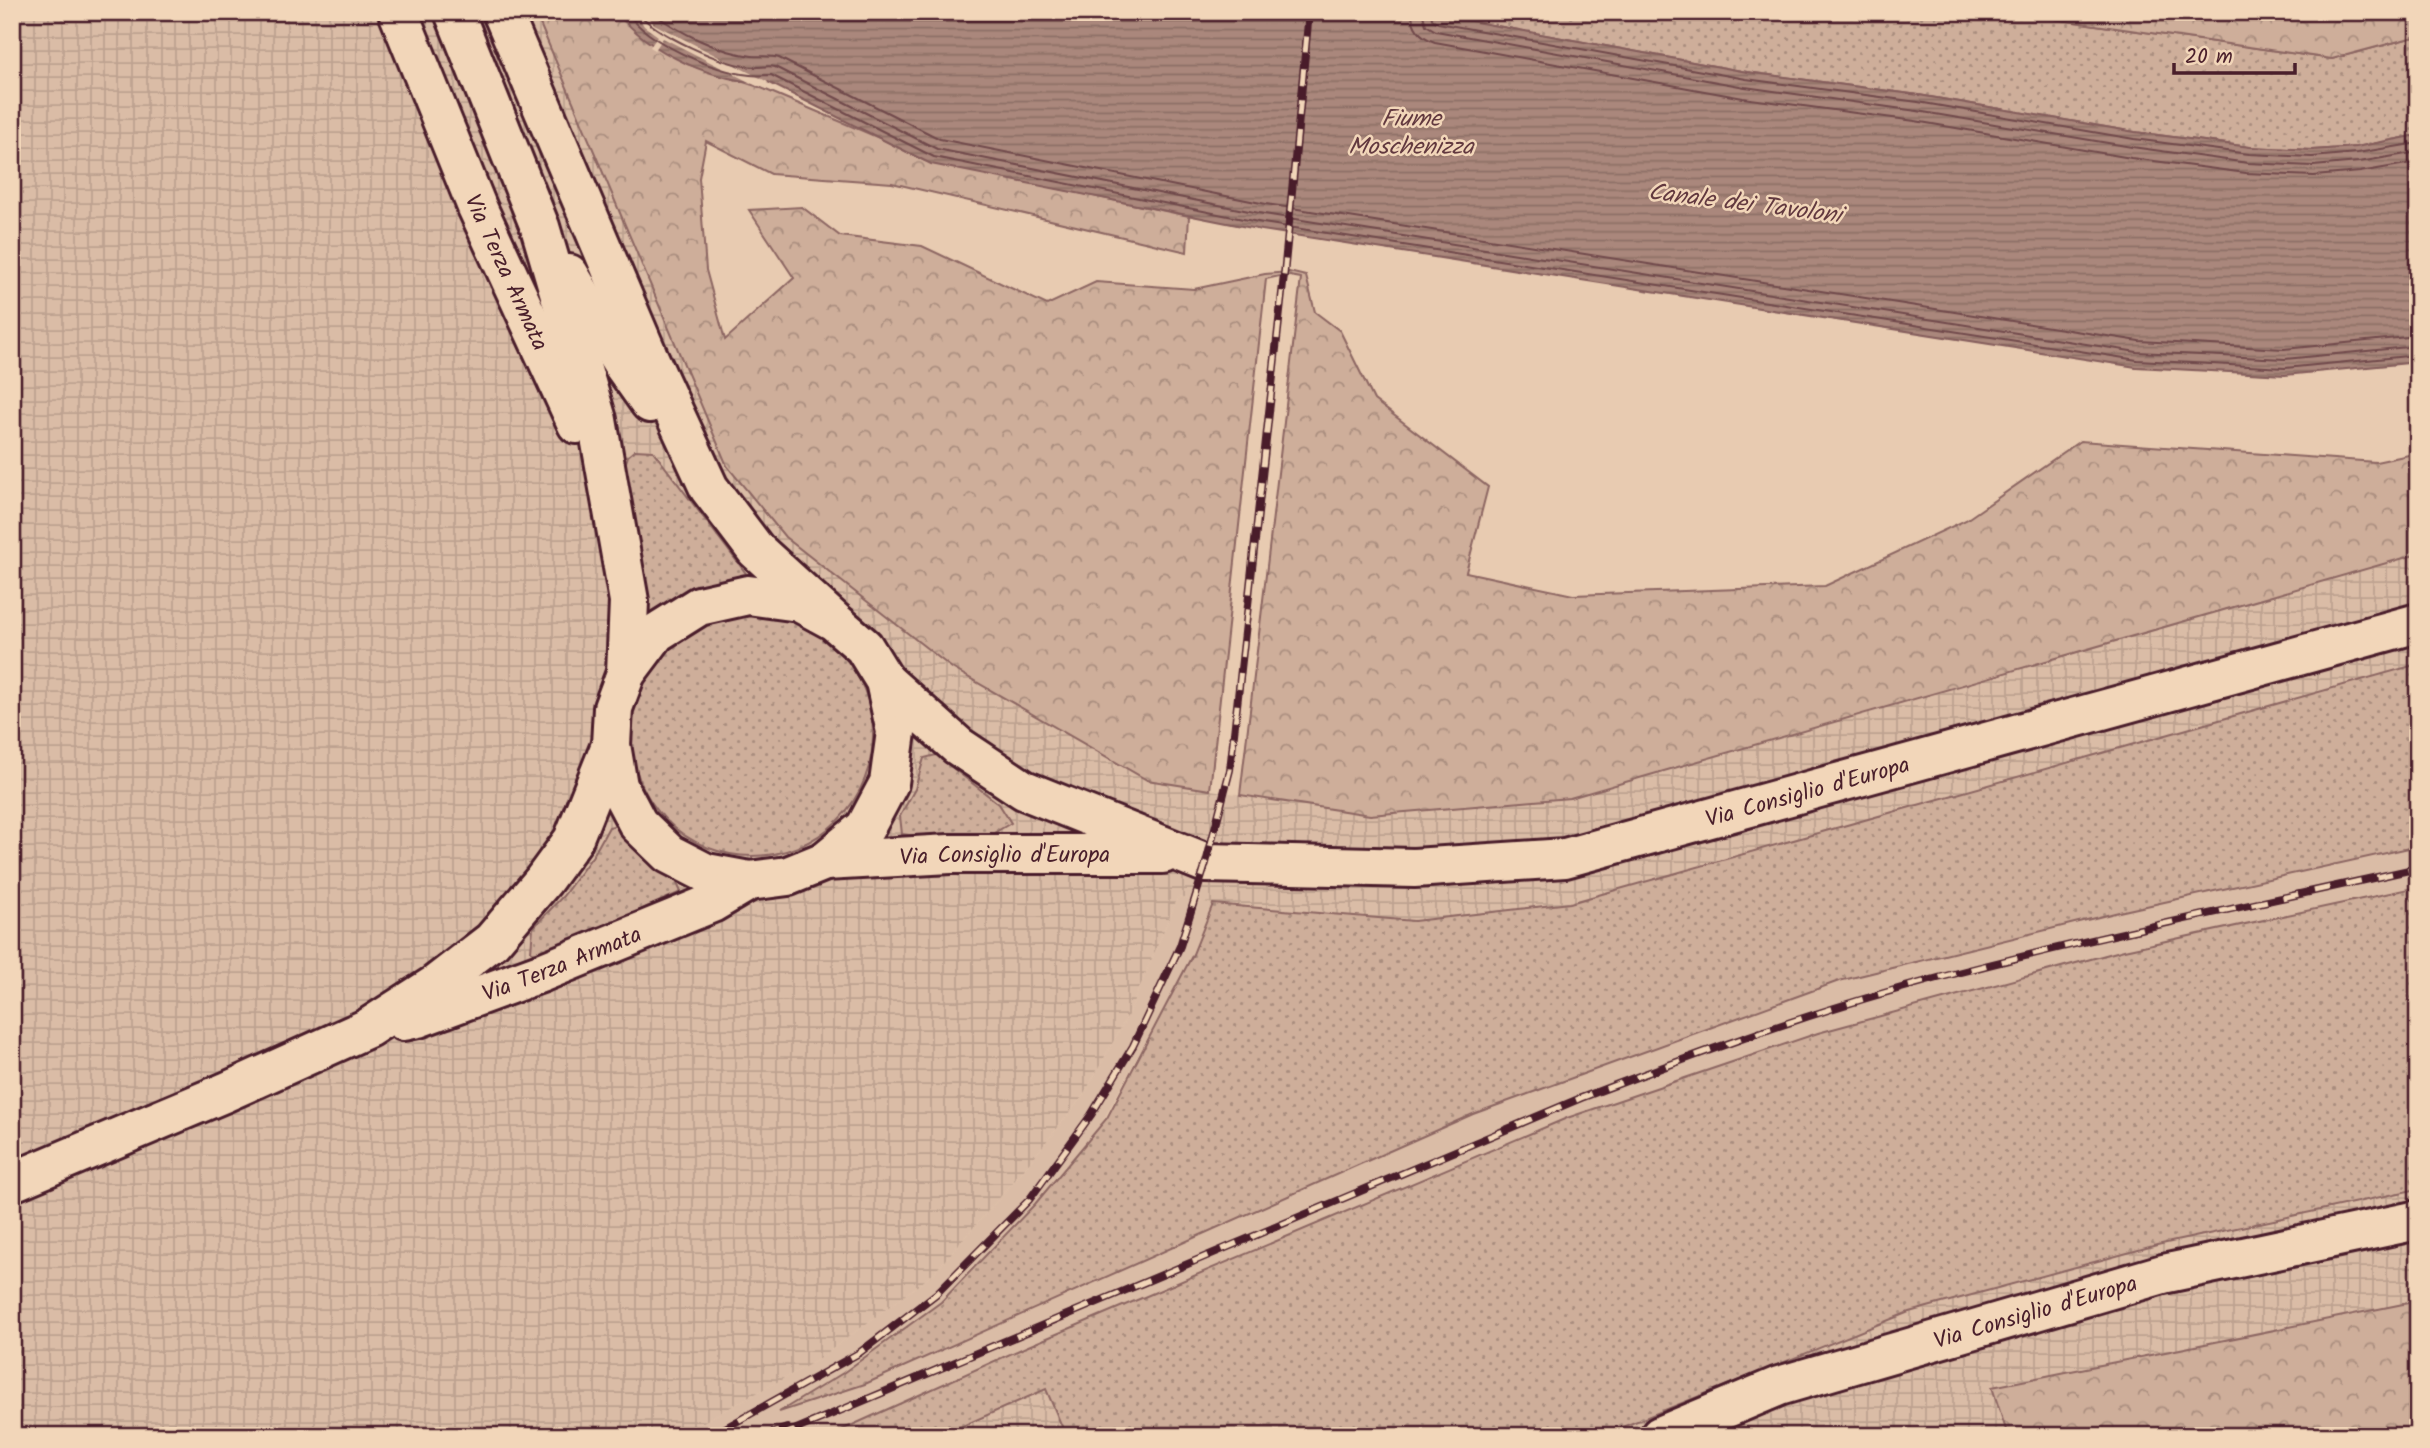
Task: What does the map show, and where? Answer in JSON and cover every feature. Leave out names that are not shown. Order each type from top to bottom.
[{"type":"street","name":"Via Terza Armata","points":[[398,12],[477,208],[568,402],[618,531]]},
{"type":"street","name":"Via Terza Armata","points":[[454,12],[540,227],[597,421],[629,601],[626,673]]},
{"type":"street","name":"Via Terza Armata","points":[[502,12],[648,356],[709,488]]},
{"type":"street","name":"Via Terza Armata","points":[[540,227],[623,365],[756,550],[864,647],[885,681],[896,732],[889,783],[865,828],[825,861],[789,876],[749,881],[706,873],[668,854],[638,824],[618,786],[611,745],[613,708],[626,673],[656,633],[699,606],[748,595],[799,602],[834,621]]},
{"type":"street","name":"Via Consiglio d'Europa","points":[[885,681],[958,746],[1024,790],[1206,863],[1414,869],[1565,858],[2418,622]]},
{"type":"street","name":"Via Terza Armata","points":[[12,1182],[226,1092],[368,1028],[435,985],[492,941],[543,881],[573,840],[611,745]]},
{"type":"street","name":"Via Consiglio d'Europa","points":[[825,861],[950,854],[1185,854]]},
{"type":"street","name":"Via Terza Armata","points":[[368,1028],[418,1018],[543,972],[712,903],[749,881]]},
{"type":"street","name":"Via Consiglio d'Europa","points":[[1660,1436],[1779,1386],[2162,1274],[2418,1220]]},
{"type":"shaded area","points":[[12,12],[535,12],[727,466],[785,537],[1147,780],[1370,815],[1570,798],[2418,554],[2418,664],[1570,903],[1414,921],[1213,904],[1178,897],[1128,1015],[1083,1096],[1022,1172],[932,1275],[816,1361],[696,1426],[672,1436],[12,1436]]},
{"type":"shaded area","points":[[2418,846],[2418,887],[2124,950],[1818,1033],[1567,1118],[1026,1347],[828,1436],[672,1436],[696,1426],[816,1361],[932,1275],[1022,1172],[1083,1096],[1128,1015],[1178,897],[1213,904],[1193,954],[1099,1128],[1035,1204],[941,1302],[843,1373],[783,1410],[865,1384],[1473,1114],[1839,981],[2119,912]]},
{"type":"shaded area","points":[[2418,1189],[2418,1301],[1993,1387],[2008,1436],[1600,1436],[1909,1312],[2157,1245]]},
{"type":"shaded area","points":[[1047,1389],[1066,1436],[940,1436]]},
{"type":"green space","points":[[535,12],[618,12],[624,21],[687,64],[759,87],[884,140],[925,161],[1189,216],[1187,252],[892,183],[771,174],[706,141],[699,178],[706,270],[725,340],[794,278],[749,210],[802,207],[840,236],[922,246],[1047,305],[1096,282],[1194,289],[1265,274],[1289,272],[1306,276],[1315,312],[1340,331],[1374,400],[1488,487],[1466,572],[1573,595],[1825,586],[1966,520],[2080,441],[2376,462],[2418,453],[2418,554],[1570,798],[1370,815],[1240,795],[1301,278],[1284,275],[1266,279],[1210,790],[1147,780],[952,668],[785,537],[727,466]]},
{"type":"green space","points":[[1421,12],[2005,12],[2332,59],[2418,36],[2418,135],[2356,147],[2312,150],[2250,147],[2135,132],[1919,95],[1747,72]]},
{"type":"green space","points":[[2005,12],[2418,12],[2418,36],[2332,59]]},
{"type":"green space","points":[[635,450],[653,451],[751,580],[649,624],[624,468],[628,456]]},
{"type":"green space","points":[[752,614],[787,619],[809,628],[845,658],[859,678],[868,700],[873,735],[868,770],[859,792],[829,828],[809,842],[787,851],[752,856],[717,851],[695,842],[659,812],[645,792],[636,770],[631,735],[636,700],[645,678],[675,642],[695,628],[717,619]]},
{"type":"green space","points":[[2418,664],[2418,846],[2119,912],[1839,981],[1473,1114],[865,1384],[779,1412],[843,1373],[941,1302],[1035,1204],[1107,1118],[1193,954],[1213,904],[1414,921],[1570,903]]},
{"type":"green space","points":[[936,755],[999,804],[1011,823],[992,834],[929,838],[902,834],[900,816],[915,789],[924,758]]},
{"type":"green space","points":[[623,824],[674,877],[681,892],[546,960],[531,951],[533,928],[563,896],[594,854],[609,827]]},
{"type":"green space","points":[[2418,887],[2418,1189],[2157,1245],[1909,1312],[1600,1436],[1066,1436],[1046,1389],[940,1436],[828,1436],[1026,1347],[1567,1118],[1818,1033],[2124,950]]},
{"type":"green space","points":[[2418,1301],[2418,1436],[2008,1436],[1992,1387]]},
{"type":"water","name":"Fiume Moschenizza","points":[[618,12],[1421,12],[1747,72],[1919,95],[2135,132],[2250,147],[2312,150],[2356,147],[2418,135],[2418,362],[2285,375],[2136,367],[1262,230],[931,164],[768,82],[729,78],[707,72],[665,53],[630,27]]},
{"type":"pier","points":[[636,12],[645,12],[654,24],[768,82],[766,85],[757,86],[663,38],[655,50],[650,47],[658,36],[644,26]]},
{"type":"railway","points":[[711,1436],[859,1353],[936,1294],[1029,1200],[1091,1115],[1133,1046],[1180,946],[1206,863],[1230,770],[1284,275],[1309,12]]},
{"type":"railway","points":[[780,1436],[1581,1098],[1758,1033],[1892,990],[1997,963],[2418,868]]},
{"type":"railway","points":[[763,1436],[787,1428]]},
{"type":"water label","name":"Canale dei Tavoloni","points":[[1745,203]]}]
